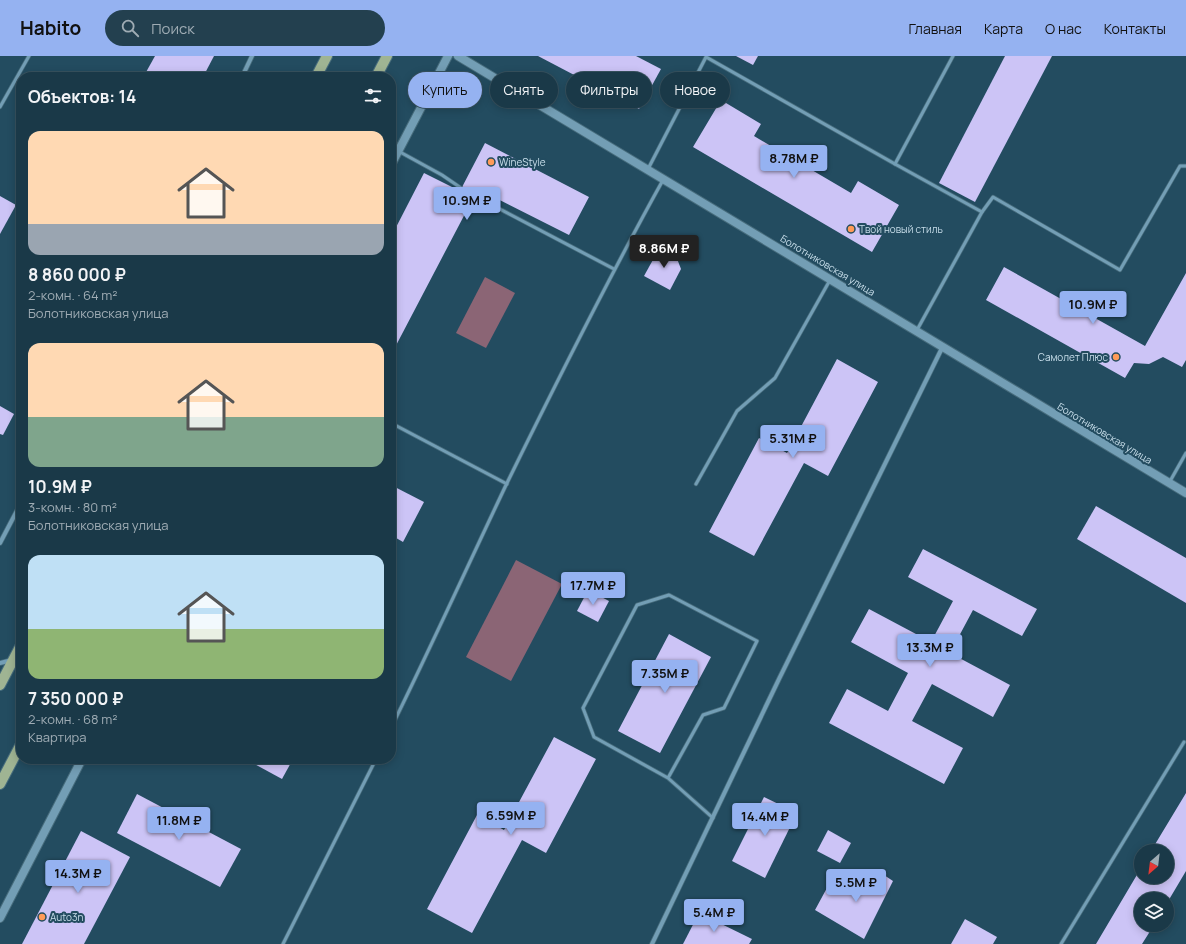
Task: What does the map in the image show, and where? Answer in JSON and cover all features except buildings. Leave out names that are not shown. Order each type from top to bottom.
[{"type":"main road","points":[[319,72],[327,56]]},
{"type":"main road","points":[[379,72],[387,56]]},
{"type":"main road","points":[[0,685],[16,655]]},
{"type":"main road","points":[[0,784],[16,754]]},
{"type":"street","points":[[244,72],[252,56]]},
{"type":"street","points":[[396,155],[448,56]]},
{"type":"street","name":"Болотниковская улица","points":[[458,56],[831,278],[1186,493]]},
{"type":"street","points":[[652,944],[779,679],[943,346]]},
{"type":"street","points":[[0,543],[16,513]]},
{"type":"street","points":[[0,663],[14,659]]},
{"type":"street","points":[[0,918],[79,764]]},
{"type":"lane","points":[[20,72],[29,56]]},
{"type":"lane","points":[[648,169],[706,56],[982,212]]},
{"type":"lane","points":[[895,164],[953,56]]},
{"type":"lane","points":[[0,107],[16,79]]},
{"type":"lane","points":[[398,151],[442,175],[461,188]]},
{"type":"lane","points":[[917,330],[982,212],[993,197],[1120,270],[1180,166],[1186,166]]},
{"type":"lane","points":[[396,718],[426,658],[507,484],[614,269],[664,178]]},
{"type":"lane","points":[[475,196],[614,269]]},
{"type":"lane","points":[[696,484],[737,411],[775,378],[831,278]]},
{"type":"lane","points":[[396,426],[507,484]]},
{"type":"lane","points":[[1169,482],[1186,452]]},
{"type":"lane","points":[[668,778],[703,715],[724,708],[757,641],[669,595],[637,605],[583,708],[594,737],[668,778],[713,818]]},
{"type":"lane","points":[[1061,944],[1184,742]]},
{"type":"lane","points":[[283,944],[373,764]]},
{"type":"shaded area","points":[[485,277],[515,293],[486,348],[456,333]]},
{"type":"shaded area","points":[[516,560],[562,584],[511,681],[466,657]]},
{"type":"place","name":"WineStyle","points":[[491,162]]},
{"type":"place","name":"Твой новый стиль","points":[[851,229]]},
{"type":"place","name":"Самолет Плюс","points":[[1116,357]]},
{"type":"place","name":"Auto3n","points":[[42,917]]}]
